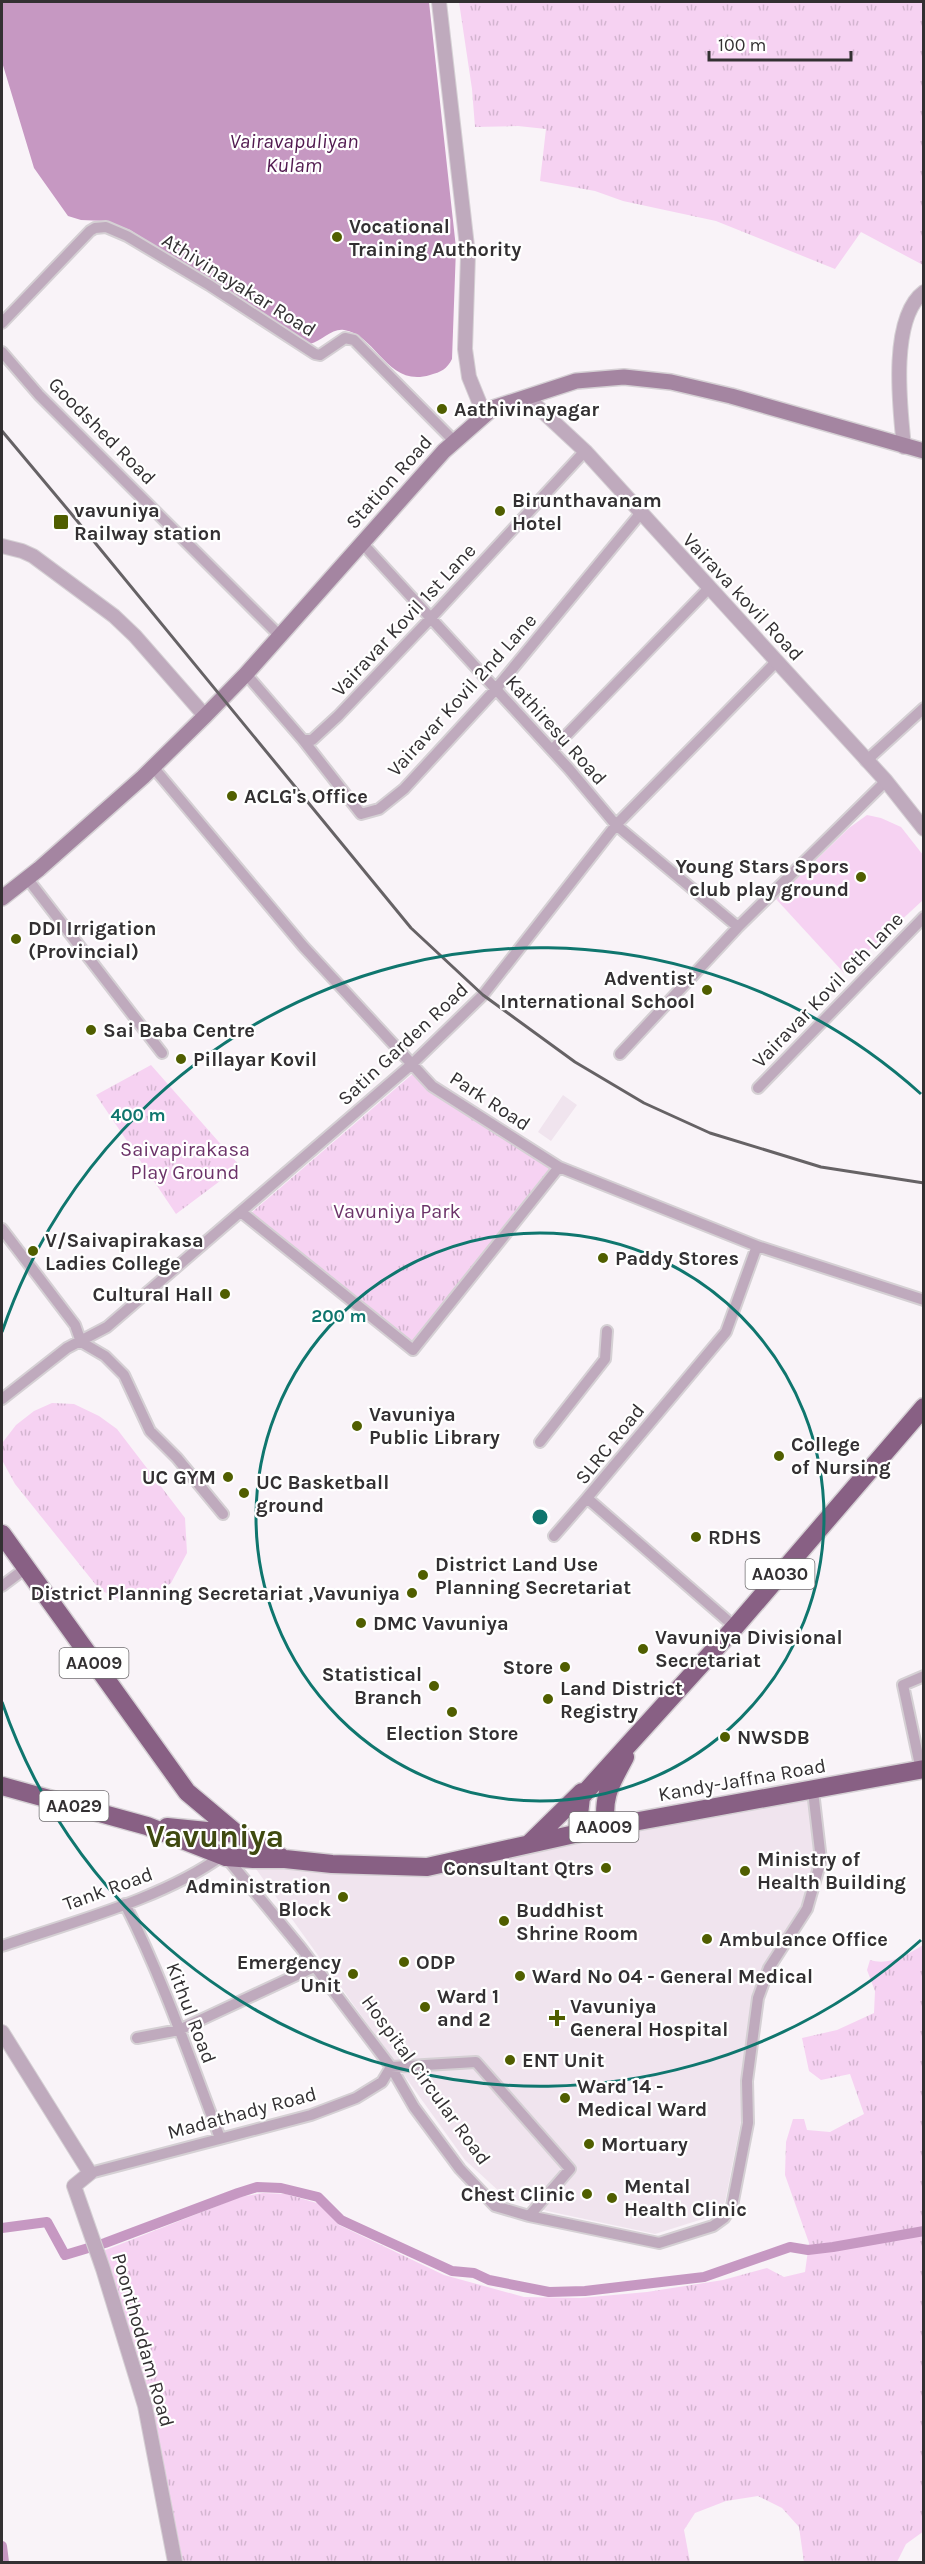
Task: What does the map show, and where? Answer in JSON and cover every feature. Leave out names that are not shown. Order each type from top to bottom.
[{"type":"highway","name":"AA030","points":[[577,1833],[581,1797],[735,1627],[924,1407]]},
{"type":"highway","name":"AA009","points":[[2,1534],[190,1798],[225,1856]]},
{"type":"highway","name":"AA030","points":[[606,1827],[603,1806],[609,1788],[634,1740]]},
{"type":"highway","name":"Kandy-Jaffna Road","points":[[225,1856],[332,1864],[427,1867],[606,1827],[922,1770]]},
{"type":"highway","points":[[527,1845],[603,1771]]},
{"type":"highway","name":"AA029","points":[[2,1786],[147,1826],[225,1856]]},
{"type":"highway","name":"AA009","points":[[190,1798],[237,1834]]},
{"type":"highway","points":[[182,1828],[193,1814],[190,1798]]},
{"type":"highway","name":"AA029","points":[[147,1826],[237,1834]]},
{"type":"highway","name":"Kandy-Jaffna Road","points":[[237,1834],[285,1859]]},
{"type":"highway","name":"Hospital Circular Road","points":[[237,1834],[245,1859]]},
{"type":"main road","name":"Station Road","points":[[2,898],[153,767],[205,716],[246,674],[454,441],[493,408],[576,381],[624,377],[671,382],[731,396],[924,451]]},
{"type":"street","points":[[439,2],[468,255],[465,350],[469,377],[484,414]]},
{"type":"street","name":"Athivinayakar Road","points":[[2,323],[86,235],[95,228],[106,227],[127,236],[209,285],[315,354],[320,355],[345,338],[354,340],[454,441]]},
{"type":"street","points":[[904,447],[897,384],[904,323],[915,298],[924,292]]},
{"type":"street","name":"Goodshed Road","points":[[2,352],[39,395],[149,502],[280,636]]},
{"type":"street","name":"Vairava kovil Road","points":[[526,397],[585,451],[640,514],[886,781],[924,829]]},
{"type":"street","name":"Vairavar Kovil 1st Lane","points":[[303,740],[312,740],[321,734],[585,451]]},
{"type":"street","name":"Vairavar Kovil 2nd Lane","points":[[303,740],[361,814],[379,809],[404,789],[495,690],[640,514]]},
{"type":"street","name":"Kathiresu Road","points":[[362,543],[552,750],[616,825],[738,927]]},
{"type":"street","points":[[2,546],[33,556],[114,616],[205,716]]},
{"type":"street","points":[[552,750],[709,588]]},
{"type":"street","name":"Satin Garden Road","points":[[2,1399],[67,1348],[107,1327],[412,1064],[483,995],[616,825],[776,662]]},
{"type":"street","points":[[246,674],[303,740]]},
{"type":"street","points":[[866,761],[924,708]]},
{"type":"street","name":"Park Road","points":[[153,767],[303,946],[432,1086],[559,1167],[757,1246],[924,1300]]},
{"type":"street","points":[[620,1054],[738,927],[886,781]]},
{"type":"street","points":[[27,878],[162,1053]]},
{"type":"street","name":"Vairavar Kovil 6th Lane","points":[[758,1088],[924,917]]},
{"type":"street","points":[[241,1212],[413,1350],[559,1167]]},
{"type":"street","points":[[2,1229],[75,1325],[81,1342],[105,1356],[124,1375],[150,1431],[177,1458],[223,1514]]},
{"type":"street","name":"SLRC Road","points":[[735,1627],[587,1498],[726,1332],[757,1246]]},
{"type":"street","points":[[540,1442],[605,1359],[607,1331]]},
{"type":"street","points":[[555,1536],[587,1498]]},
{"type":"street","points":[[2,1586],[26,1568]]},
{"type":"street","points":[[922,1770],[903,1685],[924,1676]]},
{"type":"street","name":"Hospital Circular Road","points":[[225,1856],[256,1891],[391,2067],[414,2107],[460,2169],[495,2206],[529,2216],[659,2243],[713,2226],[724,2218],[732,2206],[748,2123],[747,2081],[758,1998],[769,1968],[807,1909],[821,1860],[813,1791]]},
{"type":"street","name":"Tank Road","points":[[2,1946],[125,1904],[190,1876],[225,1856]]},
{"type":"street","name":"Hospital Circular Road","points":[[245,1859],[256,1891]]},
{"type":"street","name":"Kithul Road","points":[[125,1904],[143,1940],[180,2030],[220,2138]]},
{"type":"street","points":[[137,2038],[180,2030],[314,1967]]},
{"type":"street","points":[[2,2032],[90,2173]]},
{"type":"street","points":[[391,2067],[476,2061],[570,2169],[529,2216]]},
{"type":"street","name":"Madathady Road","points":[[90,2173],[311,2115],[356,2098],[382,2082],[391,2067]]},
{"type":"street","name":"Poonthoddam Road","points":[[90,2173],[74,2186],[103,2269],[145,2406],[175,2562]]},
{"type":"shaded area","points":[[563,1095],[577,1105],[551,1141],[538,1132]]},
{"type":"shaded area","name":"Vavuniya General Hospital","points":[[808,1796],[816,1859],[802,1908],[764,1967],[756,1988],[746,2048],[741,2121],[725,2202],[706,2218],[655,2234],[547,2211],[502,2194],[465,2160],[256,1869],[266,1866],[420,1874]]},
{"type":"green space","points":[[459,2],[923,2],[923,265],[861,232],[835,269],[716,221],[623,201],[595,191],[540,181],[546,129],[518,126],[475,127],[472,89]]},
{"type":"green space","name":"Young Stars Spors club play ground","points":[[867,815],[881,818],[901,827],[923,855],[923,900],[844,973],[776,899],[849,828]]},
{"type":"green space","name":"Saivapirakasa Play Ground","points":[[151,1065],[240,1166],[176,1214],[96,1095]]},
{"type":"green space","name":"Vavuniya Park","points":[[416,1071],[552,1165],[412,1342],[251,1213]]},
{"type":"green space","points":[[52,1403],[74,1404],[99,1416],[117,1429],[185,1518],[187,1553],[171,1583],[152,1596],[123,1601],[100,1590],[15,1484],[2,1460],[3,1442],[16,1425],[34,1411]]},
{"type":"green space","points":[[923,1945],[924,2531],[906,2544],[897,2562],[804,2562],[799,2527],[782,2508],[758,2496],[726,2501],[695,2513],[684,2530],[690,2562],[183,2562],[152,2409],[103,2251],[240,2197],[263,2193],[286,2194],[320,2204],[339,2225],[444,2275],[524,2297],[580,2298],[647,2292],[723,2280],[767,2268],[784,2277],[805,2272],[809,2243],[785,2175],[786,2142],[793,2119],[804,2119],[807,2130],[830,2132],[864,2114],[850,2074],[821,2080],[809,2071],[802,2038],[837,2030],[874,2013],[875,1991],[867,1970],[870,1960],[891,1961]]},
{"type":"water","name":"Vairavapuliyan Kulam","points":[[2,2],[429,2],[456,248],[452,359],[446,368],[430,375],[415,377],[403,374],[393,368],[365,341],[344,330],[335,331],[310,344],[130,230],[106,221],[81,220],[68,216],[34,168],[2,62]]},
{"type":"waterway","points":[[2,2228],[47,2222],[65,2255],[105,2243],[257,2187],[281,2188],[318,2197],[341,2220],[452,2271],[474,2273],[489,2280],[549,2292],[585,2291],[704,2277],[790,2247],[808,2250],[924,2231]]},
{"type":"waterway","points":[[2,2546],[4,2562]]},
{"type":"railway","points":[[2,431],[411,928],[483,995],[575,1062],[644,1103],[710,1133],[821,1167],[924,1183]]},
{"type":"place","name":"Vocational Training Authority","points":[[337,237]]},
{"type":"place","name":"Aathivinayagar","points":[[442,409]]},
{"type":"place","name":"Birunthavanam Hotel","points":[[500,511]]},
{"type":"place","name":"vavuniya Railway station","points":[[61,522]]},
{"type":"place","name":"ACLG's Office","points":[[232,796]]},
{"type":"place","name":"Young Stars Spors club play ground","points":[[861,877]]},
{"type":"place","name":"DDI Irrigation (Provincial)","points":[[16,939]]},
{"type":"place","name":"Adventist International School","points":[[707,990]]},
{"type":"place","name":"Sai Baba Centre","points":[[91,1030]]},
{"type":"place","name":"Pillayar Kovil","points":[[181,1059]]},
{"type":"place","name":"V/Saivapirakasa Ladies College","points":[[33,1251]]},
{"type":"place","name":"Paddy Stores","points":[[603,1258]]},
{"type":"place","name":"Cultural Hall","points":[[225,1294]]},
{"type":"place","name":"Vavuniya Public Library","points":[[357,1426]]},
{"type":"place","name":"College of Nursing","points":[[779,1456]]},
{"type":"place","name":"UC GYM","points":[[228,1477]]},
{"type":"place","name":"UC Basketball ground","points":[[244,1493]]},
{"type":"place","name":"RDHS","points":[[696,1537]]},
{"type":"place","name":"District Land Use Planning Secretariat","points":[[423,1575]]},
{"type":"place","name":"District Planning Secretariat ,Vavuniya","points":[[412,1593]]},
{"type":"place","name":"DMC Vavuniya","points":[[361,1623]]},
{"type":"place","name":"Vavuniya Divisional Secretariat","points":[[643,1649]]},
{"type":"place","name":"Store","points":[[565,1667]]},
{"type":"place","name":"Statistical Branch","points":[[434,1686]]},
{"type":"place","name":"Land District Registry","points":[[548,1699]]},
{"type":"place","name":"Election Store","points":[[452,1712]]},
{"type":"place","name":"NWSDB","points":[[725,1737]]},
{"type":"place","name":"Consultant Qtrs","points":[[606,1868]]},
{"type":"place","name":"Ministry of Health Building","points":[[745,1871]]},
{"type":"place","name":"Administration Block","points":[[343,1897]]},
{"type":"place","name":"Buddhist Shrine Room","points":[[504,1921]]},
{"type":"place","name":"Ambulance Office","points":[[707,1939]]},
{"type":"place","name":"ODP","points":[[404,1962]]},
{"type":"place","name":"Emergency Unit","points":[[353,1974]]},
{"type":"place","name":"Ward No 04 - General Medical","points":[[520,1976]]},
{"type":"place","name":"Ward 1 and 2","points":[[425,2007]]},
{"type":"place","name":"Vavuniya General Hospital","points":[[557,2018]]},
{"type":"place","name":"ENT Unit","points":[[510,2060]]},
{"type":"place","name":"Ward 14 - Medical Ward","points":[[565,2098]]},
{"type":"place","name":"Mortuary","points":[[589,2144]]},
{"type":"place","name":"Chest Clinic","points":[[587,2194]]},
{"type":"place","name":"Mental Health Clinic","points":[[612,2198]]},
{"type":"district","name":"Vavuniya","points":[[215,1836]]}]
